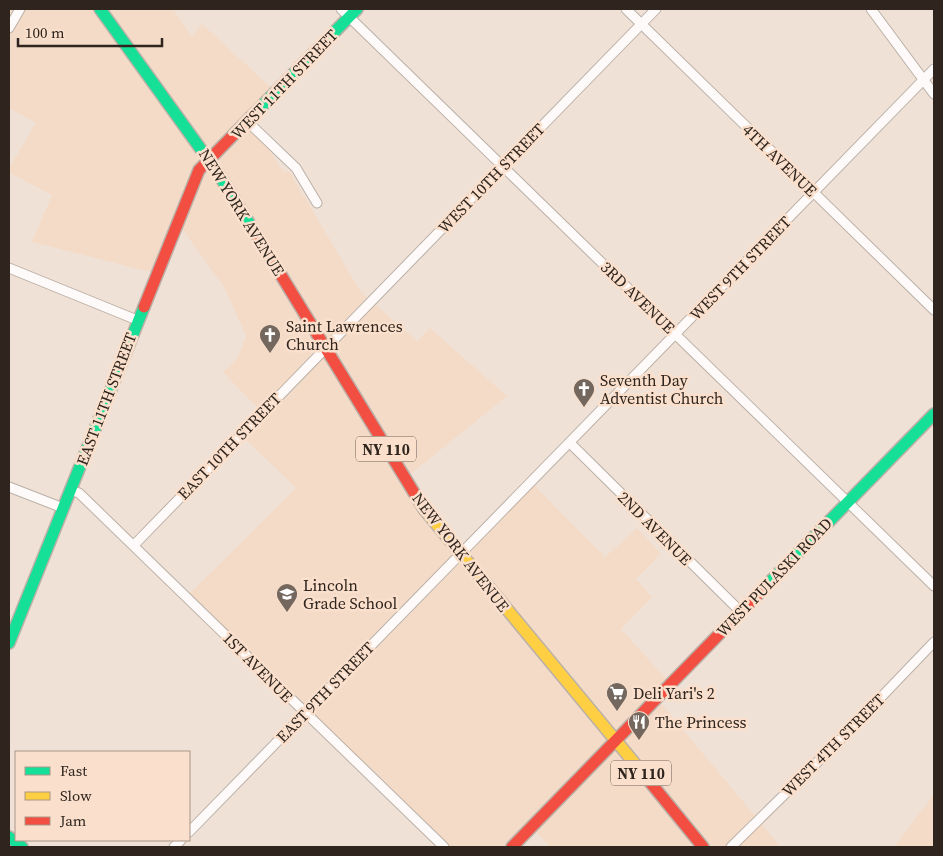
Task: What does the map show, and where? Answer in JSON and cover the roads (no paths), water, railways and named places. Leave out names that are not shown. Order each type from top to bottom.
[{"type":"main road","name":"NEW YORK AVENUE","points":[[100,9],[210,159],[420,504],[614,741],[704,847]]},
{"type":"main road","name":"WEST 11TH STREET","points":[[210,159],[248,122],[350,12]]},
{"type":"main road","name":"EAST 11TH STREET","points":[[9,643],[195,177],[210,159]]},
{"type":"main road","name":"WEST PULASKI ROAD","points":[[512,847],[934,414]]},
{"type":"main road","points":[[9,837],[22,847]]},
{"type":"street","points":[[9,28],[20,9]]},
{"type":"street","name":"4TH AVENUE","points":[[626,9],[934,310]]},
{"type":"street","name":"WEST 10TH STREET","points":[[325,347],[656,9]]},
{"type":"street","points":[[871,9],[934,94]]},
{"type":"street","name":"3RD AVENUE","points":[[350,12],[502,165],[934,586]]},
{"type":"street","name":"WEST 9TH STREET","points":[[462,553],[934,69]]},
{"type":"street","points":[[248,122],[296,168],[317,203]]},
{"type":"street","points":[[9,268],[137,320]]},
{"type":"street","name":"EAST 10TH STREET","points":[[134,545],[325,347]]},
{"type":"street","name":"2ND AVENUE","points":[[570,443],[741,612]]},
{"type":"street","points":[[9,487],[63,508]]},
{"type":"street","name":"1ST AVENUE","points":[[70,490],[79,493],[134,545],[444,847]]},
{"type":"street","name":"EAST 9TH STREET","points":[[190,831],[304,712],[462,553]]},
{"type":"street","name":"WEST 4TH STREET","points":[[731,847],[841,739],[934,642]]},
{"type":"place","name":"Saint Lawrences Church","points":[[270,354]]},
{"type":"place","name":"Seventh Day Adventist Church","points":[[584,408]]},
{"type":"place","name":"Lincoln Grade School","points":[[287,613]]},
{"type":"place","name":"Deli Yari's 2","points":[[617,712]]},
{"type":"place","name":"The Princess","points":[[639,741]]}]
